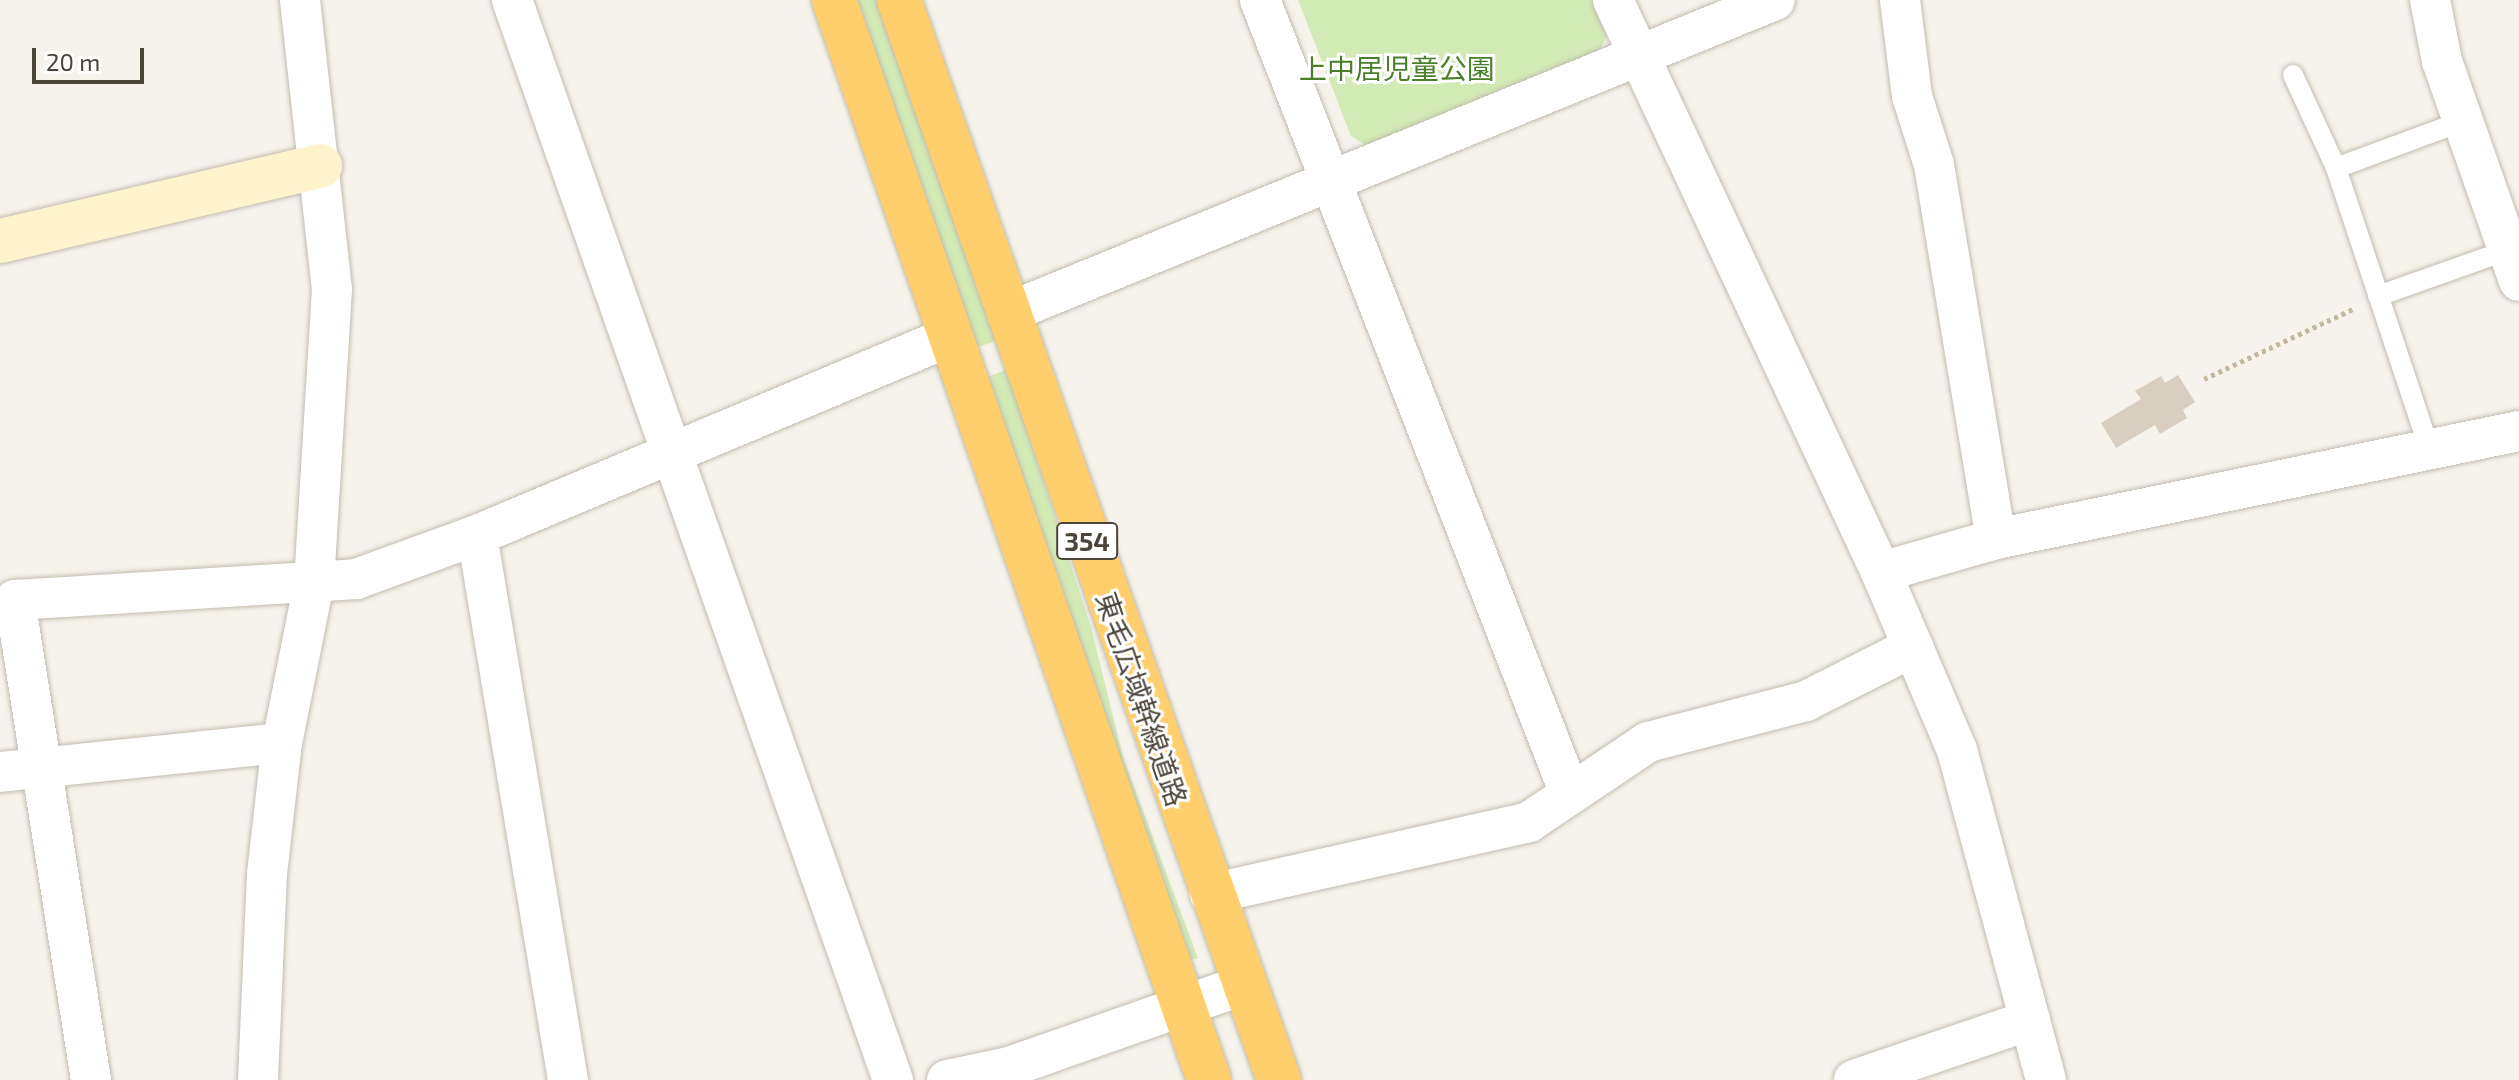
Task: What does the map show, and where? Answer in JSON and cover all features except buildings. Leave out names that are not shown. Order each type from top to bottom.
[{"type":"highway","name":"東毛広域幹線道路","points":[[834,0],[1187,1005],[1209,1080]]},
{"type":"highway","name":"東毛広域幹線道路","points":[[899,0],[1210,894],[1279,1080]]},
{"type":"street","points":[[258,1080],[267,874],[282,743],[314,583],[332,290],[300,0]]},
{"type":"street","points":[[512,0],[893,1080]]},
{"type":"street","points":[[1260,0],[1569,791]]},
{"type":"street","points":[[1613,0],[1881,572],[1957,750],[2046,1080]]},
{"type":"street","points":[[1007,313],[1775,0]]},
{"type":"street","points":[[1900,0],[1912,96],[1934,165],[1996,539]]},
{"type":"street","points":[[2430,0],[2442,61],[2513,265]]},
{"type":"street","points":[[0,241],[320,166]]},
{"type":"street","points":[[91,1080],[15,600],[356,579],[477,535],[672,448],[951,336]]},
{"type":"street","points":[[1881,572],[1996,539],[2519,431]]},
{"type":"street","points":[[477,535],[568,1080]]},
{"type":"street","points":[[1210,894],[1529,822],[1569,791],[1648,742],[1806,701],[1913,647]]},
{"type":"street","points":[[0,772],[39,765],[282,743]]},
{"type":"street","points":[[947,1080],[1009,1067],[1243,985]]},
{"type":"street","points":[[1854,1080],[2030,1020]]},
{"type":"lane","points":[[2293,75],[2336,168],[2430,450]]},
{"type":"lane","points":[[2336,168],[2463,121]]},
{"type":"lane","points":[[2378,296],[2513,265]]},
{"type":"path","points":[[2204,379],[2378,296]]},
{"type":"green space","points":[[852,0],[879,0],[996,341],[975,348]]},
{"type":"green space","name":"上中居児童公園","points":[[1298,0],[1591,0],[1607,37],[1593,60],[1375,151],[1351,136]]},
{"type":"green space","points":[[1007,369],[1091,627],[1123,757],[1198,958],[1191,960],[986,378]]}]
